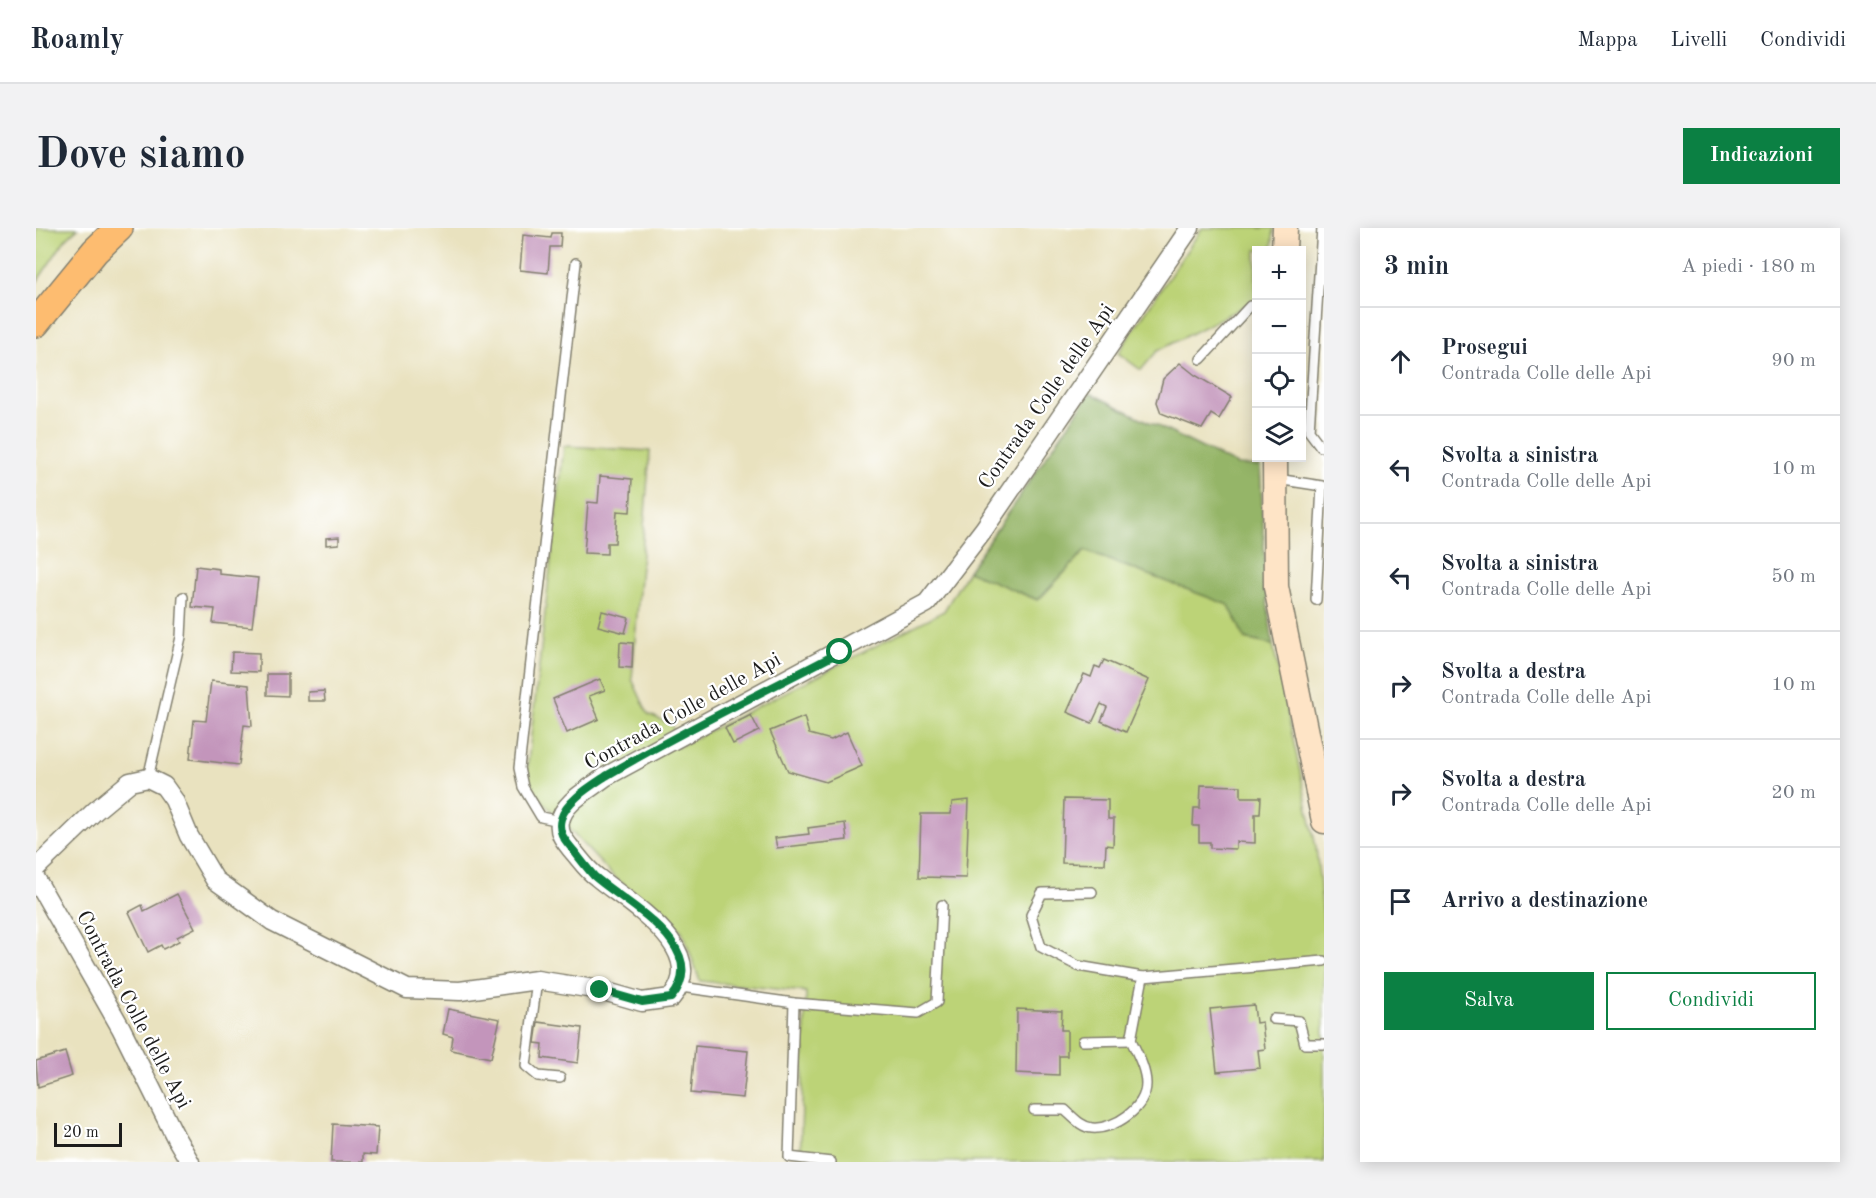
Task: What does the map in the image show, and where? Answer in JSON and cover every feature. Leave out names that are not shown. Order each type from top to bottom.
[{"type":"main road","points":[[36,323],[95,251],[119,228]]},
{"type":"street","name":"Contrada Colle delle Api","points":[[560,821],[567,806],[605,777],[927,603],[984,529],[1190,228]]},
{"type":"street","points":[[1284,246],[1285,228]]},
{"type":"street","points":[[1275,468],[1276,588],[1324,821]]},
{"type":"street","points":[[36,868],[95,811],[130,782],[148,778],[164,786],[174,800],[189,836],[215,880],[272,921],[407,989],[459,992],[537,980],[600,990],[642,1002],[671,998],[681,987],[682,966],[675,945],[647,915],[594,875],[561,836],[560,821]]},
{"type":"street","name":"Contrada Colle delle Api","points":[[36,879],[121,1028],[190,1162]]},
{"type":"lane","points":[[1322,228],[1309,431],[1321,447],[1324,447]]},
{"type":"lane","points":[[560,821],[541,816],[523,787],[519,768],[576,263]]},
{"type":"lane","points":[[1201,359],[1252,306]]},
{"type":"lane","points":[[1275,468],[1322,486],[1316,600]]},
{"type":"lane","points":[[148,778],[181,637],[183,597]]},
{"type":"lane","points":[[1092,892],[1041,893],[1031,915],[1041,947],[1078,966],[1143,976],[1324,961]]},
{"type":"lane","points":[[681,987],[794,1003],[918,1013],[937,1002],[942,904]]},
{"type":"lane","points":[[1034,1110],[1065,1110],[1078,1122],[1090,1128],[1107,1127],[1135,1110],[1143,1098],[1146,1085],[1143,1068],[1131,1040],[1143,976]]},
{"type":"lane","points":[[537,980],[526,1066],[538,1076],[560,1078]]},
{"type":"lane","points":[[794,1003],[789,1157],[831,1162]]},
{"type":"lane","points":[[1273,1019],[1299,1021],[1305,1044],[1324,1044]]},
{"type":"lane","points":[[1083,1041],[1131,1040]]},
{"type":"green space","points":[[36,228],[78,228],[65,240],[36,283]]},
{"type":"green space","points":[[1202,228],[1274,228],[1272,246],[1252,246],[1252,302],[1157,351],[1141,370],[1118,353]]},
{"type":"green space","points":[[1090,393],[1237,465],[1260,466],[1267,600],[1273,645],[1245,639],[1229,605],[1085,551],[1038,600],[968,571]]},
{"type":"green space","points":[[564,446],[650,451],[632,679],[648,714],[672,725],[678,747],[944,611],[968,571],[1038,600],[1085,551],[1229,605],[1245,639],[1273,645],[1316,847],[1324,926],[1324,1162],[800,1162],[806,992],[700,981],[682,931],[612,875],[546,805],[526,780]]},
{"type":"building","points":[[552,233],[561,233],[560,247],[550,247],[548,273],[520,270],[523,235],[551,238]]},
{"type":"building","points":[[1180,363],[1195,375],[1232,397],[1219,419],[1211,414],[1202,429],[1161,413],[1157,402],[1163,379]]},
{"type":"building","points":[[600,476],[632,479],[630,512],[617,511],[615,543],[607,543],[607,554],[584,553],[588,502],[598,503]]},
{"type":"building","points":[[339,537],[339,544],[326,545],[326,538]]},
{"type":"building","points":[[196,566],[219,569],[219,574],[258,578],[252,627],[213,623],[215,609],[192,607]]},
{"type":"building","points":[[602,611],[629,618],[625,633],[598,626]]},
{"type":"building","points":[[620,642],[633,643],[632,668],[619,667]]},
{"type":"building","points":[[232,652],[259,653],[259,672],[231,671]]},
{"type":"building","points":[[1104,660],[1149,680],[1126,732],[1101,721],[1107,707],[1101,704],[1092,723],[1067,712],[1084,674],[1091,677],[1095,666],[1100,668]]},
{"type":"building","points":[[267,674],[288,674],[288,696],[267,695]]},
{"type":"building","points":[[600,679],[605,690],[589,696],[599,719],[567,733],[553,699]]},
{"type":"building","points":[[211,681],[249,685],[252,726],[244,725],[239,765],[190,759],[194,720],[206,721]]},
{"type":"building","points":[[324,691],[325,701],[308,701],[308,692]]},
{"type":"building","points":[[751,715],[759,731],[733,744],[725,728]]},
{"type":"building","points":[[804,717],[809,734],[831,740],[847,732],[862,766],[826,782],[788,771],[770,731]]},
{"type":"building","points":[[1201,785],[1241,786],[1241,797],[1261,797],[1260,814],[1255,814],[1255,843],[1236,842],[1236,849],[1210,848],[1210,842],[1199,842],[1199,826],[1193,826],[1194,808],[1200,808]]},
{"type":"building","points":[[1064,799],[1108,800],[1108,819],[1114,819],[1113,846],[1106,845],[1105,864],[1062,863]]},
{"type":"building","points":[[969,800],[966,878],[919,877],[921,814],[951,814],[952,802]]},
{"type":"building","points":[[845,823],[847,840],[777,848],[775,838],[809,834],[808,828]]},
{"type":"building","points":[[177,894],[195,928],[177,937],[179,941],[163,949],[161,945],[148,952],[129,912],[142,905],[144,911]]},
{"type":"building","points":[[1254,1005],[1256,1023],[1262,1022],[1265,1049],[1258,1050],[1260,1068],[1217,1072],[1210,1009]]},
{"type":"building","points":[[448,1009],[500,1019],[491,1058],[451,1050],[453,1037],[443,1034]]},
{"type":"building","points":[[1017,1009],[1062,1011],[1061,1030],[1067,1030],[1067,1056],[1059,1056],[1059,1075],[1016,1073]]},
{"type":"building","points":[[538,1022],[582,1028],[578,1063],[542,1058],[543,1044],[535,1043]]},
{"type":"building","points":[[695,1046],[748,1051],[743,1098],[691,1093]]},
{"type":"building","points":[[65,1052],[72,1076],[38,1087],[36,1061]]},
{"type":"building","points":[[333,1124],[378,1127],[376,1155],[363,1154],[363,1162],[331,1162]]},
{"type":"route","points":[[600,990],[642,1002],[671,998],[681,987],[682,966],[675,945],[647,915],[594,875],[561,836],[560,821],[567,806],[605,777],[840,652]]}]
